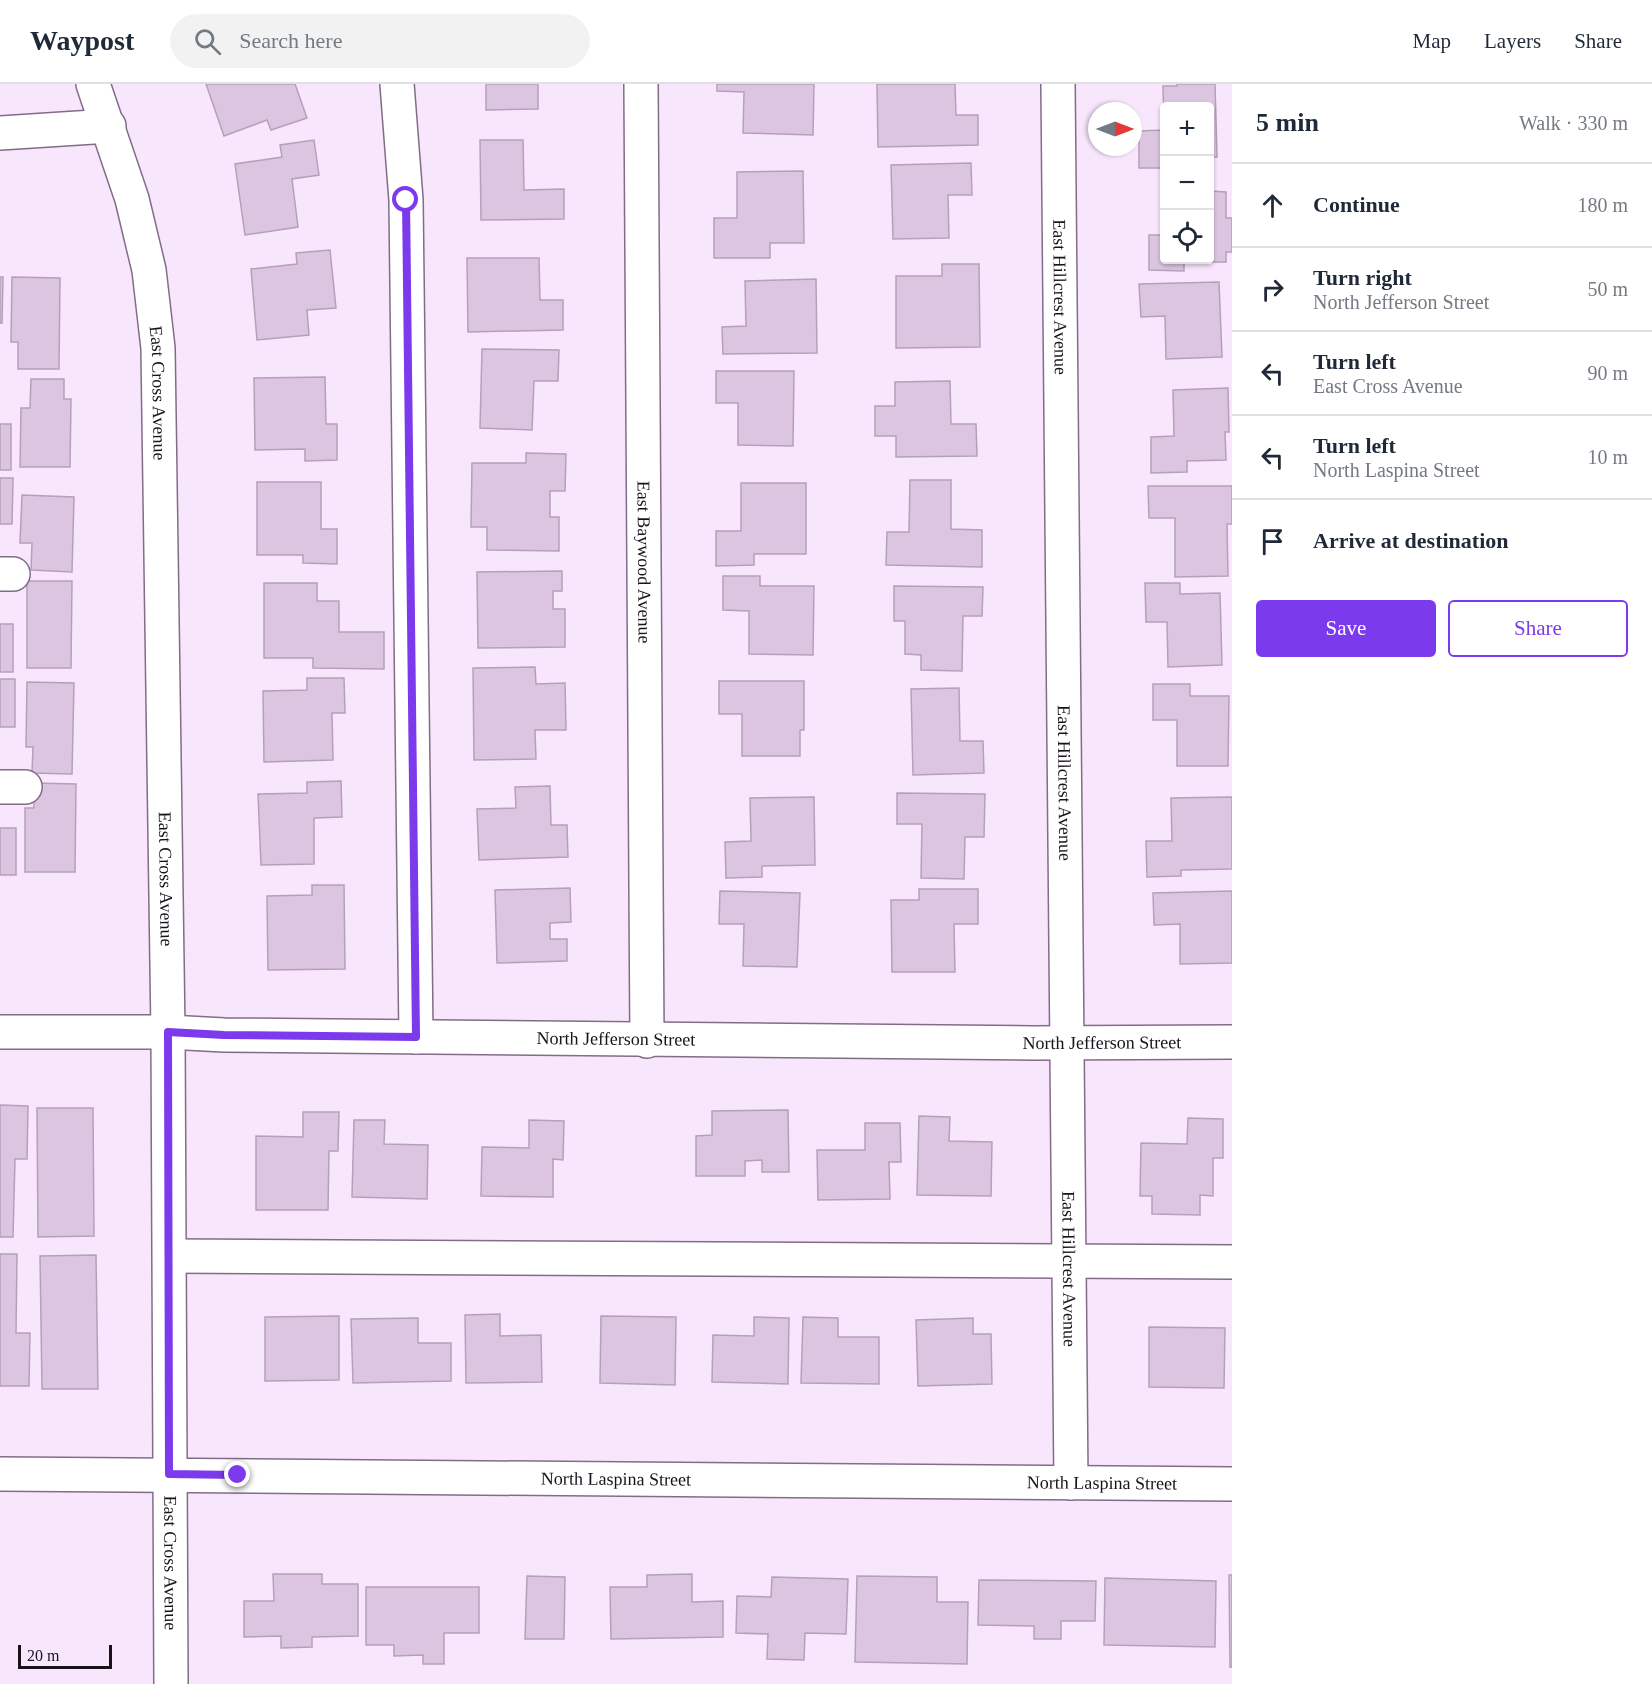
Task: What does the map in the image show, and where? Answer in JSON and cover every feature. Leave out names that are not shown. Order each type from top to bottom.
[{"type":"street","name":"East Cross Avenue","points":[[93,84],[132,199],[148,270],[158,348],[168,1032],[171,1684]]},
{"type":"street","points":[[397,84],[406,200],[416,1037]]},
{"type":"street","name":"East Baywood Avenue","points":[[641,84],[647,1041]]},
{"type":"street","name":"East Hillcrest Avenue","points":[[1058,84],[1071,1483]]},
{"type":"street","points":[[0,133],[109,126]]},
{"type":"street","name":"North Jefferson Street","points":[[0,1032],[168,1032],[224,1035],[647,1041],[1232,1042]]},
{"type":"street","points":[[170,1256],[1232,1262]]},
{"type":"street","name":"North Laspina Street","points":[[0,1474],[1232,1484]]},
{"type":"building","points":[[206,84],[295,84],[307,118],[271,130],[267,120],[224,136]]},
{"type":"building","points":[[486,84],[538,84],[538,109],[486,110]]},
{"type":"building","points":[[717,84],[814,84],[813,135],[743,133],[744,92],[717,91]]},
{"type":"building","points":[[877,84],[955,84],[956,115],[978,115],[978,145],[878,147]]},
{"type":"building","points":[[1215,84],[1217,157],[1214,157],[1214,102],[1163,102],[1163,86]]},
{"type":"building","points":[[1160,130],[1160,168],[1139,168],[1139,156],[1142,156],[1142,131]]},
{"type":"building","points":[[314,140],[319,175],[292,179],[298,227],[245,235],[235,164],[282,157],[280,145]]},
{"type":"building","points":[[480,140],[523,140],[524,190],[564,189],[564,219],[481,220]]},
{"type":"building","points":[[971,163],[972,195],[948,195],[949,238],[893,239],[891,165]]},
{"type":"building","points":[[803,171],[804,243],[770,243],[770,258],[714,258],[714,218],[737,218],[737,172]]},
{"type":"building","points":[[1214,191],[1226,192],[1226,218],[1232,218],[1232,252],[1226,252],[1226,262],[1214,262]]},
{"type":"building","points":[[1149,235],[1160,235],[1160,264],[1184,264],[1184,271],[1149,270]]},
{"type":"building","points":[[330,250],[336,308],[307,310],[309,335],[257,340],[251,269],[297,264],[296,253]]},
{"type":"building","points":[[467,258],[539,258],[540,300],[563,300],[563,330],[468,332]]},
{"type":"building","points":[[942,264],[979,264],[980,347],[896,348],[896,276],[942,276]]},
{"type":"building","points":[[0,277],[3,277],[2,323],[0,323]]},
{"type":"building","points":[[12,277],[60,278],[59,369],[18,369],[18,342],[11,342]]},
{"type":"building","points":[[816,279],[817,353],[723,354],[722,327],[746,326],[745,281]]},
{"type":"building","points":[[1219,282],[1222,357],[1166,359],[1165,316],[1141,317],[1139,284]]},
{"type":"building","points":[[482,349],[559,350],[558,381],[534,381],[532,430],[480,428]]},
{"type":"building","points":[[716,371],[794,371],[793,446],[738,445],[738,403],[716,403]]},
{"type":"building","points":[[325,377],[326,424],[337,424],[337,460],[305,461],[305,449],[255,450],[254,378]]},
{"type":"building","points":[[31,379],[64,379],[64,399],[71,399],[70,467],[20,467],[21,408],[30,408]]},
{"type":"building","points":[[950,381],[951,424],[976,424],[977,456],[896,457],[896,436],[875,436],[875,406],[895,406],[895,382]]},
{"type":"building","points":[[1228,388],[1229,432],[1225,432],[1226,460],[1187,461],[1187,472],[1151,473],[1151,437],[1174,436],[1173,390]]},
{"type":"building","points":[[0,424],[11,424],[11,470],[0,470]]},
{"type":"building","points":[[526,453],[566,454],[565,491],[550,491],[550,517],[559,517],[559,551],[487,550],[487,527],[471,527],[472,463],[526,463]]},
{"type":"building","points":[[0,478],[13,478],[12,524],[0,524]]},
{"type":"building","points":[[910,480],[951,480],[951,529],[982,530],[982,567],[886,565],[887,532],[909,532]]},
{"type":"building","points":[[257,482],[321,482],[321,529],[337,529],[337,564],[303,563],[303,555],[257,555]]},
{"type":"building","points":[[741,483],[806,483],[806,554],[754,554],[754,565],[716,566],[716,531],[741,531]]},
{"type":"building","points":[[1148,486],[1232,486],[1232,524],[1227,524],[1228,576],[1175,577],[1175,518],[1149,518]]},
{"type":"building","points":[[22,495],[74,497],[72,572],[31,570],[32,543],[20,543]]},
{"type":"building","points":[[562,571],[562,591],[553,591],[553,609],[565,609],[565,647],[478,648],[477,572]]},
{"type":"building","points":[[723,576],[760,576],[760,586],[814,586],[813,655],[749,654],[749,611],[723,610]]},
{"type":"building","points":[[27,581],[72,581],[71,668],[27,668]]},
{"type":"building","points":[[264,583],[317,583],[317,601],[339,601],[339,632],[384,632],[384,669],[313,668],[313,658],[264,658]]},
{"type":"building","points":[[1145,583],[1180,583],[1180,594],[1220,593],[1222,665],[1168,667],[1167,622],[1146,622]]},
{"type":"building","points":[[894,586],[983,587],[982,616],[963,616],[962,671],[921,670],[921,655],[905,654],[905,621],[894,621]]},
{"type":"building","points":[[0,624],[13,624],[13,672],[0,672]]},
{"type":"building","points":[[535,667],[536,684],[565,683],[566,730],[535,730],[536,759],[474,760],[473,668]]},
{"type":"building","points":[[307,678],[344,678],[345,713],[332,713],[333,760],[264,762],[263,691],[307,690]]},
{"type":"building","points":[[0,679],[15,679],[15,727],[0,727]]},
{"type":"building","points":[[719,681],[804,681],[804,730],[800,730],[800,756],[742,756],[742,714],[719,714]]},
{"type":"building","points":[[27,682],[74,683],[72,774],[32,773],[33,747],[26,747]]},
{"type":"building","points":[[1153,684],[1190,684],[1190,696],[1229,696],[1228,766],[1177,766],[1177,720],[1153,720]]},
{"type":"building","points":[[959,688],[960,741],[983,741],[984,773],[913,775],[911,689]]},
{"type":"building","points":[[341,781],[342,817],[314,818],[314,864],[261,865],[258,794],[307,793],[307,782]]},
{"type":"building","points":[[34,783],[76,784],[75,872],[25,872],[25,808],[34,808]]},
{"type":"building","points":[[550,786],[551,825],[567,825],[568,857],[479,860],[477,809],[516,808],[515,787]]},
{"type":"building","points":[[897,793],[985,794],[984,837],[965,837],[964,879],[921,878],[922,824],[897,824]]},
{"type":"building","points":[[814,797],[815,865],[762,866],[762,877],[726,878],[725,842],[751,841],[750,798]]},
{"type":"building","points":[[1232,797],[1232,869],[1181,870],[1181,876],[1147,877],[1146,841],[1172,841],[1171,798]]},
{"type":"building","points":[[0,828],[16,828],[16,875],[0,875]]},
{"type":"building","points":[[312,885],[344,885],[345,969],[268,970],[267,896],[312,895]]},
{"type":"building","points":[[570,888],[571,922],[550,923],[550,939],[567,939],[567,961],[497,963],[495,890]]},
{"type":"building","points":[[919,889],[978,889],[978,924],[954,924],[955,972],[892,972],[891,900],[919,900]]},
{"type":"building","points":[[720,891],[800,893],[797,967],[743,966],[744,924],[719,924]]},
{"type":"building","points":[[1232,891],[1232,963],[1180,964],[1180,924],[1154,925],[1153,893]]},
{"type":"building","points":[[0,1105],[28,1106],[27,1159],[15,1159],[13,1237],[0,1237]]},
{"type":"building","points":[[37,1108],[93,1108],[94,1236],[38,1237]]},
{"type":"building","points":[[788,1110],[789,1172],[762,1172],[762,1160],[745,1161],[745,1176],[696,1176],[696,1136],[712,1135],[712,1111]]},
{"type":"building","points":[[303,1112],[339,1112],[338,1151],[329,1151],[328,1210],[256,1210],[256,1136],[303,1137]]},
{"type":"building","points":[[919,1116],[950,1117],[949,1141],[992,1142],[991,1196],[917,1195]]},
{"type":"building","points":[[1188,1118],[1223,1119],[1223,1158],[1213,1158],[1213,1196],[1200,1195],[1200,1215],[1152,1214],[1152,1196],[1140,1196],[1141,1143],[1187,1144]]},
{"type":"building","points":[[354,1120],[385,1120],[384,1144],[428,1145],[427,1199],[352,1197]]},
{"type":"building","points":[[529,1120],[564,1121],[563,1160],[553,1159],[553,1197],[481,1196],[482,1147],[529,1148]]},
{"type":"building","points":[[865,1123],[900,1123],[901,1162],[889,1162],[890,1199],[818,1200],[817,1150],[865,1150]]},
{"type":"building","points":[[0,1254],[17,1254],[16,1333],[30,1333],[29,1386],[0,1386]]},
{"type":"building","points":[[96,1255],[98,1389],[42,1389],[40,1256]]},
{"type":"building","points":[[500,1314],[500,1336],[541,1335],[542,1382],[466,1383],[465,1315]]},
{"type":"building","points":[[339,1316],[339,1380],[265,1381],[265,1317]]},
{"type":"building","points":[[601,1316],[676,1317],[675,1385],[600,1383]]},
{"type":"building","points":[[754,1317],[789,1318],[788,1384],[712,1382],[713,1335],[754,1336]]},
{"type":"building","points":[[803,1317],[838,1318],[838,1337],[879,1337],[879,1384],[801,1383]]},
{"type":"building","points":[[418,1318],[418,1343],[451,1343],[451,1381],[353,1383],[351,1319]]},
{"type":"building","points":[[973,1318],[973,1334],[991,1334],[992,1384],[918,1386],[916,1320]]},
{"type":"building","points":[[1149,1327],[1225,1328],[1224,1388],[1149,1387]]},
{"type":"building","points":[[273,1574],[322,1574],[322,1584],[358,1584],[358,1636],[312,1637],[312,1647],[281,1648],[281,1636],[244,1637],[244,1601],[274,1601]]},
{"type":"building","points":[[692,1574],[692,1602],[723,1601],[723,1637],[611,1639],[610,1587],[647,1587],[647,1575]]},
{"type":"building","points":[[1229,1575],[1232,1575],[1232,1667],[1230,1667]]},
{"type":"building","points":[[527,1576],[565,1577],[564,1639],[525,1639]]},
{"type":"building","points":[[857,1576],[937,1577],[937,1602],[968,1602],[967,1664],[855,1662]]},
{"type":"building","points":[[772,1577],[848,1579],[846,1634],[805,1633],[804,1660],[767,1659],[768,1634],[736,1633],[737,1596],[771,1597]]},
{"type":"building","points":[[1105,1578],[1216,1581],[1215,1647],[1104,1645]]},
{"type":"building","points":[[979,1580],[1096,1581],[1095,1621],[1061,1621],[1061,1639],[1034,1639],[1034,1626],[978,1625]]},
{"type":"building","points":[[366,1587],[479,1587],[479,1633],[444,1633],[444,1664],[423,1664],[423,1655],[394,1656],[394,1645],[366,1645]]},
{"type":"route","points":[[238,1475],[169,1474],[168,1032],[224,1035],[416,1037],[406,200]]}]
